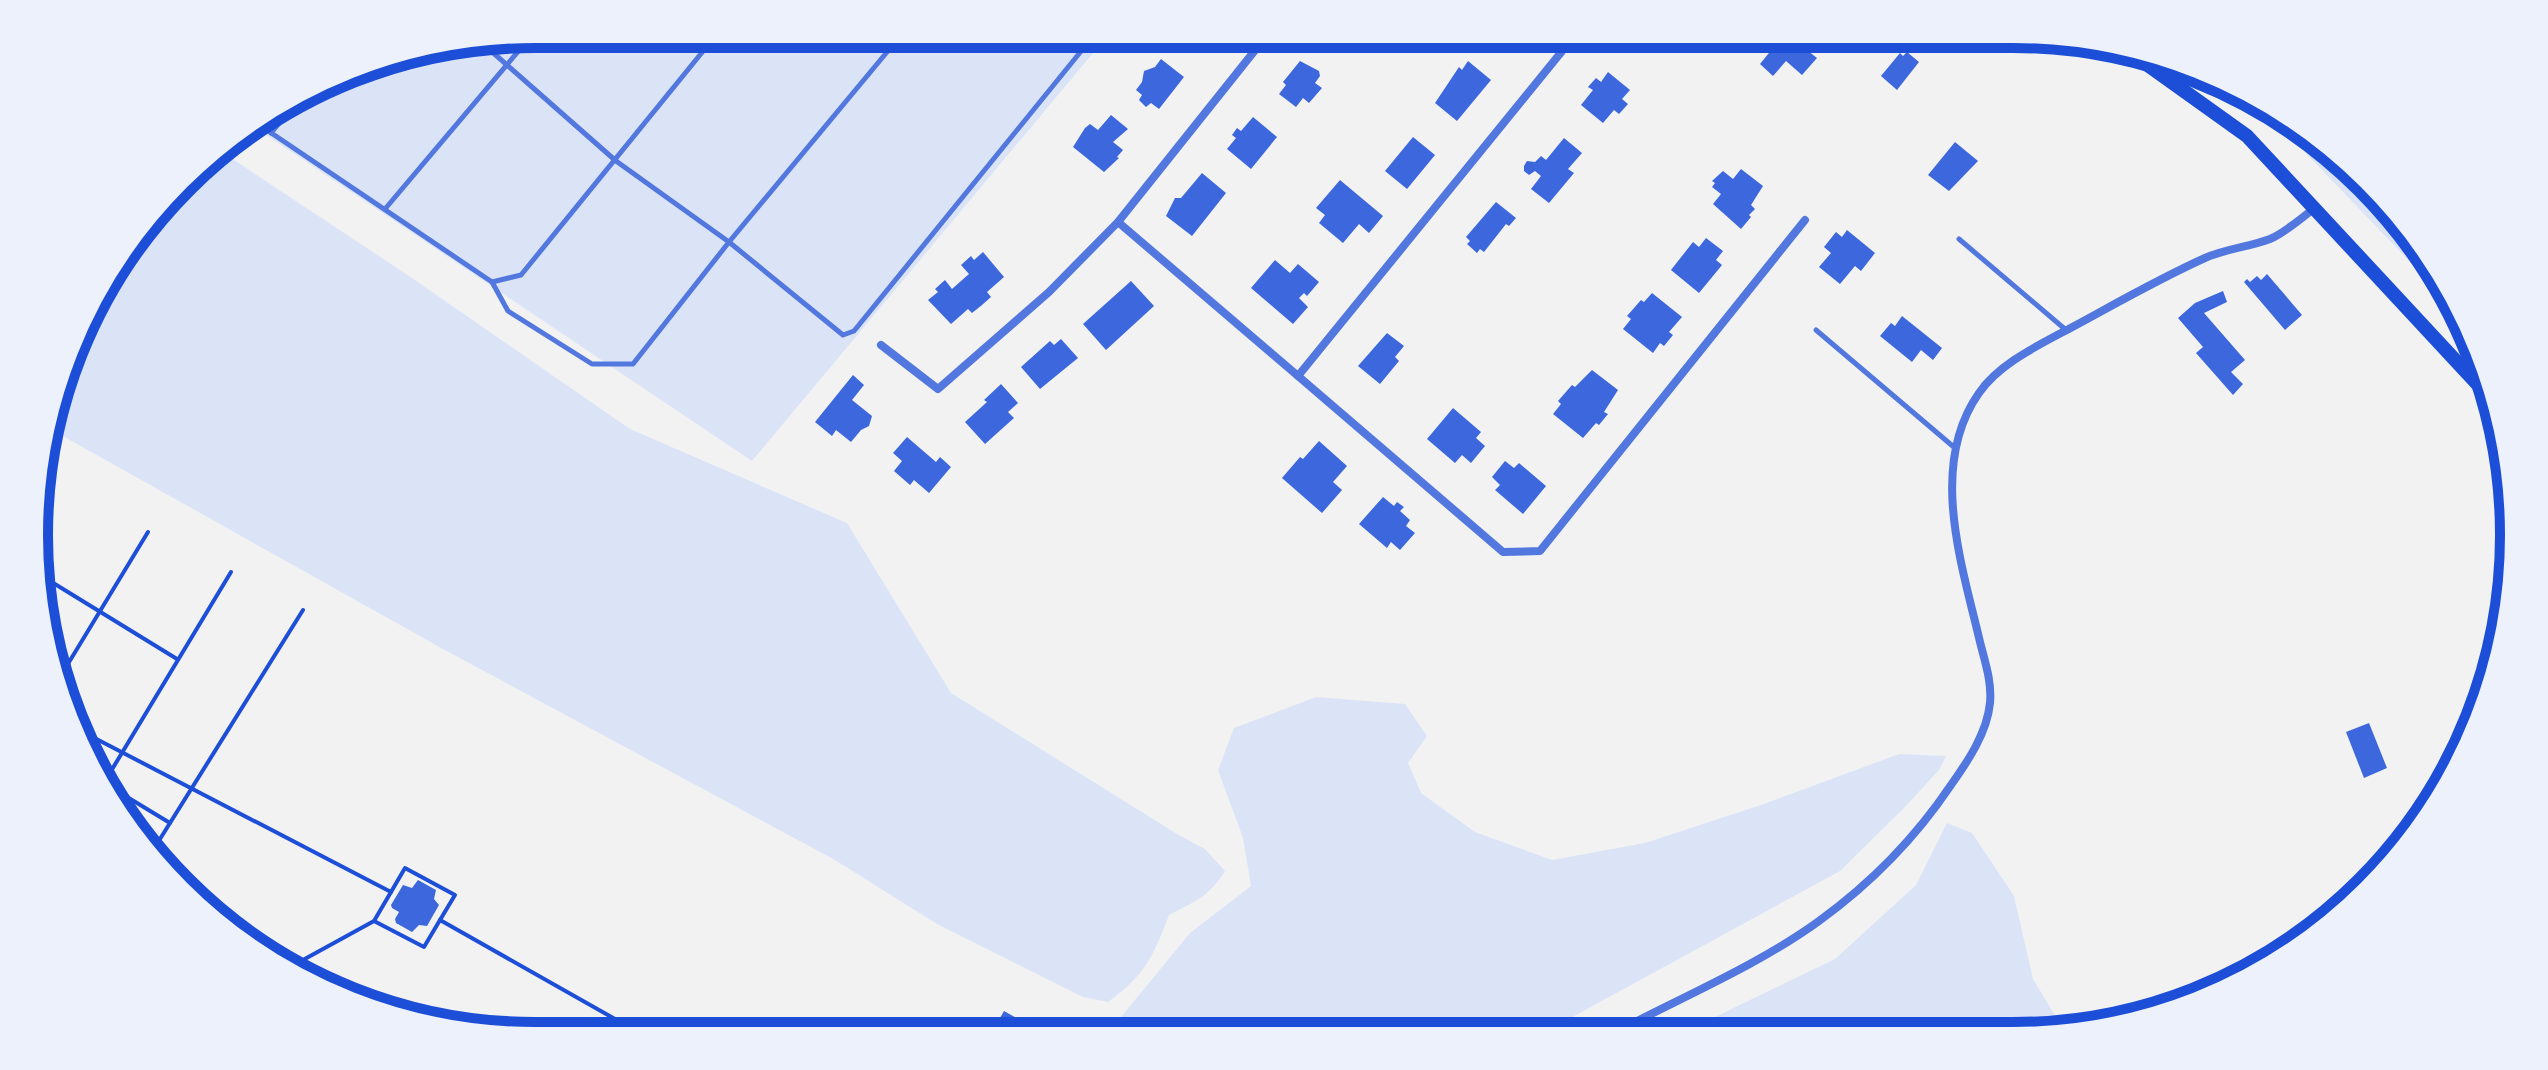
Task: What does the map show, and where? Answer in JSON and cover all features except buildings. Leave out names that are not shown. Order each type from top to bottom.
[{"type":"main road","points":[[2154,69],[2247,136],[2475,381]]},
{"type":"street","points":[[881,345],[938,389],[1049,292],[1118,222],[1257,48]]},
{"type":"street","points":[[1298,376],[1565,48]]},
{"type":"street","points":[[1635,1022],[1769,952],[1818,922],[1861,888],[1906,843],[1968,762],[1983,729],[1990,703],[1989,674],[1955,522],[1952,489],[1960,429],[1980,391],[1994,376],[2066,330],[2209,256],[2272,238],[2315,208]]},
{"type":"street","points":[[1118,222],[1503,552],[1540,551],[1805,220]]},
{"type":"lane","points":[[385,209],[521,48]]},
{"type":"lane","points":[[492,282],[521,275],[706,48]]},
{"type":"lane","points":[[265,129],[492,282],[508,311],[592,364],[633,364],[729,242],[890,48]]},
{"type":"lane","points":[[491,50],[616,161],[729,242],[843,335],[854,331],[1084,48]]},
{"type":"lane","points":[[271,133],[284,117]]},
{"type":"lane","points":[[1959,239],[2066,330]]},
{"type":"lane","points":[[1816,330],[1956,449]]},
{"type":"path","points":[[67,666],[148,532]]},
{"type":"path","points":[[110,773],[231,572]]},
{"type":"path","points":[[50,581],[178,660]]},
{"type":"path","points":[[158,842],[303,610]]},
{"type":"path","points":[[92,737],[391,892]]},
{"type":"path","points":[[125,797],[170,823]]},
{"type":"path","points":[[300,962],[374,921],[405,868],[455,895],[424,947],[374,921]]},
{"type":"path","points":[[440,920],[620,1022]]},
{"type":"shaded area","points":[[535,48],[1097,48],[752,461],[262,132],[291,113],[349,85],[409,65],[471,52]]},
{"type":"shaded area","points":[[2261,116],[2309,149],[2357,191],[2399,239],[2428,281],[2295,142]]},
{"type":"shaded area","points":[[229,157],[412,278],[630,429],[847,523],[951,693],[1205,849],[1225,871],[1200,898],[1169,915],[1158,943],[1140,974],[1121,992],[1108,1002],[1083,997],[937,924],[835,860],[443,649],[59,434],[85,349],[113,291],[169,214]]},
{"type":"shaded area","points":[[1316,697],[1405,704],[1427,736],[1408,763],[1421,793],[1475,832],[1552,860],[1645,843],[1764,804],[1899,754],[1946,756],[1939,770],[1905,807],[1840,871],[1563,1022],[1117,1022],[1190,933],[1251,886],[1243,838],[1218,770],[1234,728]]},
{"type":"shaded area","points":[[1947,823],[1972,833],[2014,896],[2033,979],[2058,1020],[1705,1022],[1835,959],[1916,885]]}]
